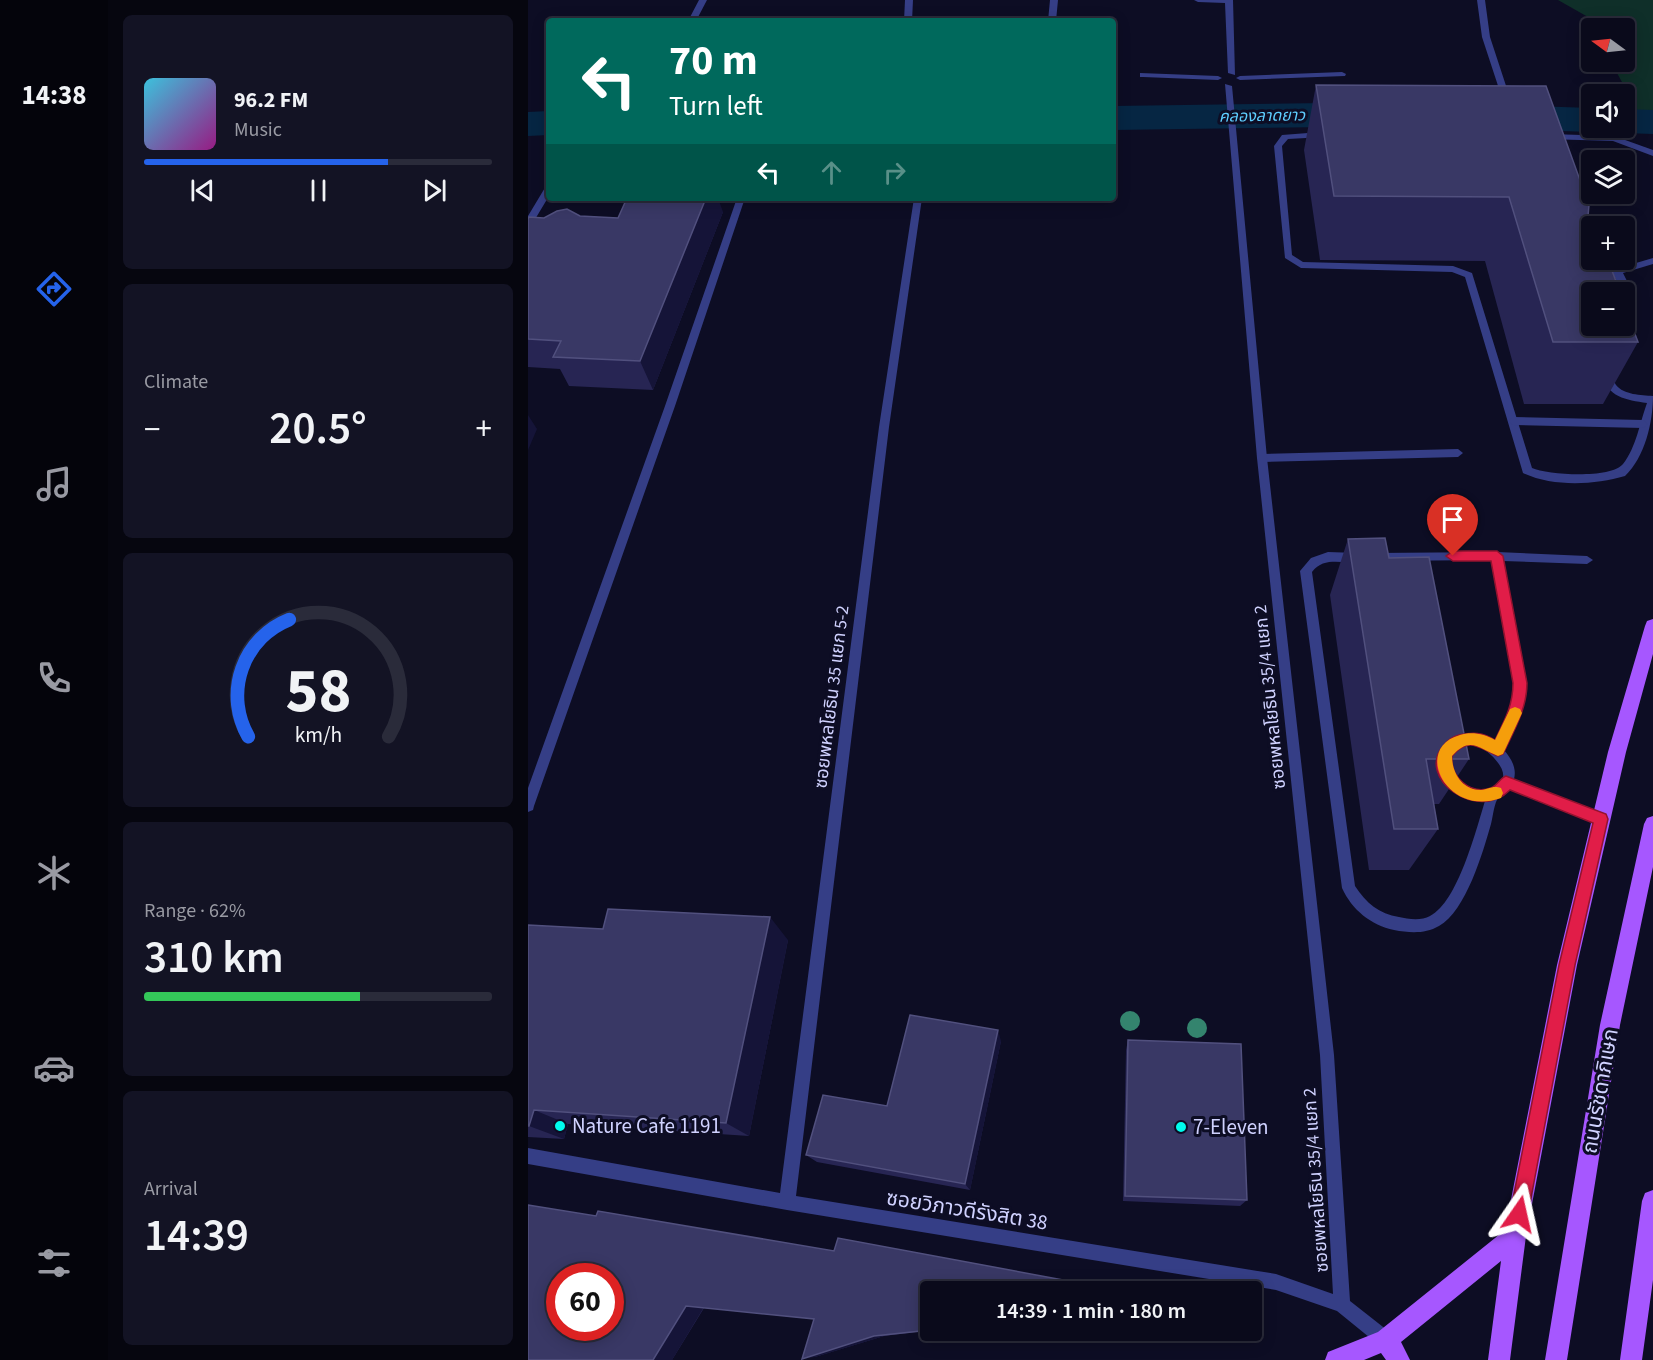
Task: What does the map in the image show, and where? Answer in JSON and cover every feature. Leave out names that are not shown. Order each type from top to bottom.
[{"type":"main road","points":[[1499,1360],[1515,1236],[1567,965],[1617,752],[1653,626]]},
{"type":"main road","name":"ถนนรัชดาภิเษก","points":[[1556,1360],[1611,1025],[1653,824]]},
{"type":"main road","points":[[1631,1360],[1653,1201]]},
{"type":"main road","points":[[1335,1360],[1386,1340],[1515,1236]]},
{"type":"main road","points":[[1386,1340],[1399,1360]]},
{"type":"street","points":[[694,18],[703,0]]},
{"type":"street","points":[[908,18],[909,0]]},
{"type":"street","points":[[1052,18],[1054,0]]},
{"type":"street","points":[[1198,0],[1229,0],[1238,84],[1228,86],[1221,84],[1218,78]]},
{"type":"street","points":[[1481,0],[1486,37],[1511,113]]},
{"type":"street","points":[[1143,75],[1218,78],[1225,73],[1236,76],[1342,74]]},
{"type":"street","name":"ซอยพหลโยธิน 35/4 แยก 2","points":[[1228,86],[1262,458],[1327,1055],[1342,1305]]},
{"type":"street","points":[[1330,135],[1286,137],[1278,146],[1288,256],[1301,265],[1453,269],[1469,275],[1527,470],[1538,476],[1562,477],[1621,474],[1626,470],[1653,401],[1615,391],[1608,382],[1606,360]]},
{"type":"street","points":[[1543,137],[1614,139],[1653,153]]},
{"type":"street","points":[[528,224],[546,186]]},
{"type":"street","points":[[528,806],[740,201]]},
{"type":"street","name":"ซอยพหลโยธิน 35 แยก 5-2","points":[[787,1202],[884,428],[918,201]]},
{"type":"street","points":[[1618,272],[1653,261]]},
{"type":"street","points":[[1615,270],[1622,282]]},
{"type":"street","points":[[1513,421],[1643,424]]},
{"type":"street","points":[[1262,458],[1458,453]]},
{"type":"street","points":[[1497,556],[1520,690],[1518,707],[1498,749]]},
{"type":"street","points":[[1493,794],[1466,875],[1452,902],[1436,920],[1411,926],[1396,924],[1381,920],[1362,907],[1349,888],[1306,571],[1310,563],[1322,557],[1497,556],[1587,560]]},
{"type":"street","points":[[1461,740],[1480,740],[1498,749],[1508,765],[1504,787],[1493,794],[1474,795],[1456,787],[1447,776],[1444,759],[1451,745],[1461,740]]},
{"type":"street","points":[[1506,782],[1601,819]]},
{"type":"street","name":"ซอยวิภาวดีรังสิต 38","points":[[528,1156],[787,1202],[1276,1282],[1342,1305],[1386,1340]]},
{"type":"green space","points":[[1558,0],[1653,0],[1653,115],[1640,115],[1635,106],[1635,84],[1623,84],[1616,72],[1635,72],[1635,18],[1588,17]]},
{"type":"building","points":[[1316,85],[1546,86],[1581,183],[1581,204],[1589,205],[1588,216],[1581,216],[1581,270],[1612,270],[1616,282],[1581,282],[1581,336],[1635,336],[1635,334],[1638,342],[1553,342],[1509,197],[1334,196]]},
{"type":"building","points":[[626,201],[705,201],[640,361],[553,357],[561,341],[528,339],[528,219],[529,217],[544,218],[567,209],[580,216],[618,218]]},
{"type":"building","points":[[1385,538],[1389,558],[1429,557],[1469,759],[1426,759],[1438,829],[1394,829],[1348,539]]},
{"type":"building","points":[[608,909],[770,917],[726,1123],[534,1110],[528,1126],[528,925],[603,929]]},
{"type":"building","points":[[910,1015],[998,1030],[965,1184],[806,1155],[823,1095],[887,1106]]},
{"type":"building","name":"7-Eleven","points":[[1128,1040],[1241,1044],[1247,1200],[1125,1196]]},
{"type":"building","points":[[528,1205],[596,1216],[598,1211],[834,1251],[838,1238],[1069,1281],[920,1281],[920,1331],[874,1336],[802,1359],[814,1319],[686,1306],[653,1360],[528,1360]]},
{"type":"waterway","name":"คลองลาดยาว","points":[[1116,118],[1404,114],[1581,120]]},
{"type":"waterway","name":"คลองลาดยาว","points":[[1635,121],[1653,122]]},
{"type":"waterway","name":"คลองลาดยาว","points":[[528,124],[546,123]]},
{"type":"slow traffic","points":[[1496,793],[1487,796],[1467,794],[1456,787],[1445,771],[1445,754],[1456,742],[1473,738],[1498,749],[1515,713]]},
{"type":"place","name":"Nature Cafe 1191","points":[[560,1126]]},
{"type":"place","name":"7-Eleven","points":[[1181,1127]]},
{"type":"route","points":[[1453,556],[1497,556],[1520,683],[1520,696],[1518,707],[1498,749],[1473,738],[1456,742],[1445,754],[1444,765],[1447,776],[1456,787],[1467,794],[1487,796],[1499,791],[1506,782],[1601,819],[1567,965],[1519,1214]]}]
